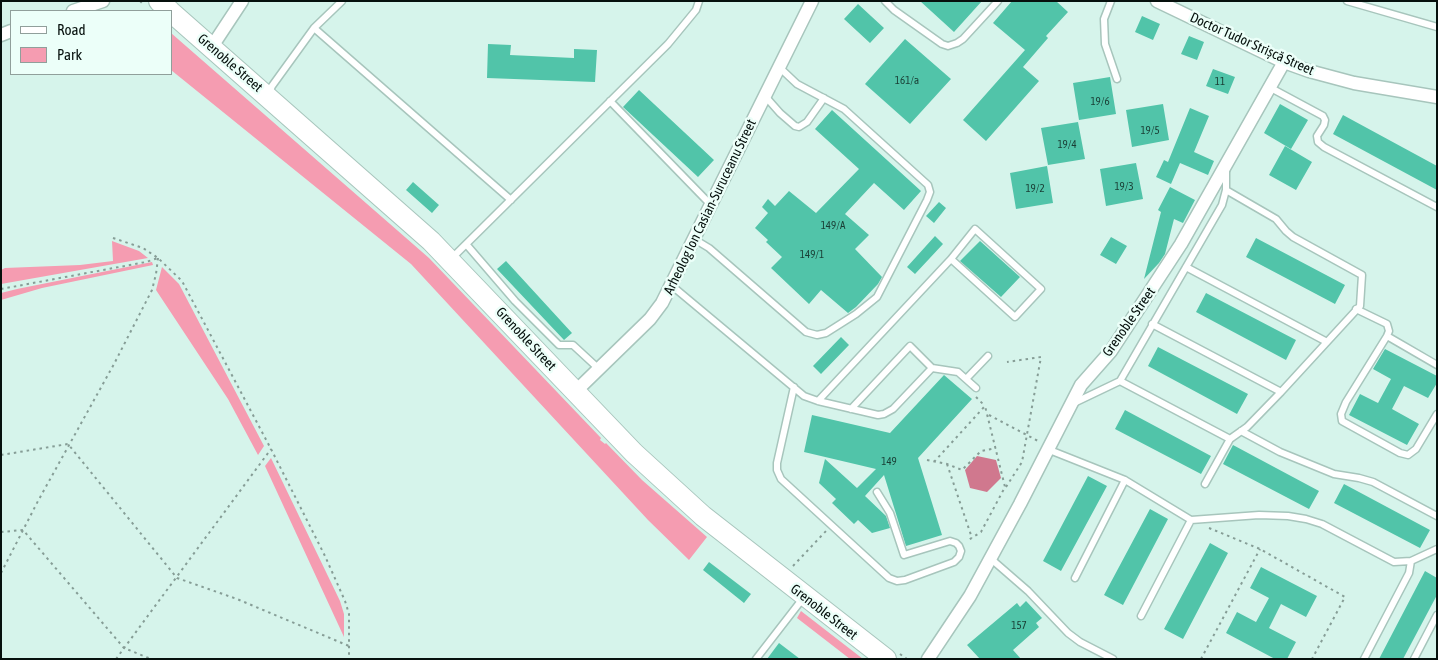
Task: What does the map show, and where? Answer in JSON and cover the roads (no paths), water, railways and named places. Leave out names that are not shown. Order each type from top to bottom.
[{"type":"main road","name":"Grenoble Street","points":[[158,1],[169,10]]},
{"type":"main road","name":"Grenoble Street","points":[[172,13],[432,241],[450,260],[518,316],[576,391],[634,453],[696,510],[805,597],[893,656]]},
{"type":"street","points":[[76,10],[103,1]]},
{"type":"street","points":[[211,48],[242,1]]},
{"type":"street","name":"Arheolog Ion Casian-Suruceanu Street","points":[[576,391],[650,319],[662,304],[812,1]]},
{"type":"street","name":"Doctor Tudor Strișcă Street","points":[[1157,1],[1284,62],[1308,71],[1339,80],[1437,97]]},
{"type":"street","name":"Grenoble Street","points":[[928,659],[970,596],[1020,504],[1044,445],[1082,385],[1111,351],[1181,244],[1284,62]]},
{"type":"lane","points":[[268,96],[272,86],[314,28],[342,1]]},
{"type":"lane","points":[[450,260],[668,44],[696,10],[699,1]]},
{"type":"lane","points":[[885,1],[894,10],[942,44],[948,46],[963,39],[998,1]]},
{"type":"lane","points":[[1110,1],[1104,20],[1105,44],[1117,79]]},
{"type":"lane","points":[[1347,1],[1437,27]]},
{"type":"lane","points":[[314,28],[511,200]]},
{"type":"lane","points":[[694,240],[709,248],[810,334],[817,335],[826,333],[856,314],[877,296],[930,196],[928,185],[844,109],[798,84],[779,67]]},
{"type":"lane","points":[[1269,87],[1323,116],[1325,120],[1324,125],[1317,136],[1318,142],[1324,147],[1437,207]]},
{"type":"lane","points":[[765,96],[780,113],[795,126],[799,127],[807,122],[824,98]]},
{"type":"lane","points":[[610,101],[711,205]]},
{"type":"lane","points":[[1071,405],[1120,380],[1222,205],[1226,190],[1226,164]]},
{"type":"lane","points":[[1205,484],[1230,439],[1241,431],[1281,392],[1360,306],[1362,275],[1293,237],[1276,219],[1226,190]]},
{"type":"lane","points":[[818,401],[951,259],[975,229],[1041,289],[1015,317],[951,259]]},
{"type":"lane","points":[[466,244],[518,316],[560,345],[573,345],[599,368]]},
{"type":"lane","points":[[1186,267],[1327,342]]},
{"type":"lane","points":[[671,285],[804,396],[818,401],[878,415],[889,412],[932,368]]},
{"type":"lane","points":[[1356,310],[1387,324],[1388,331],[1387,336],[1346,402],[1341,414],[1342,421],[1400,453],[1408,455],[1416,449],[1437,414]]},
{"type":"lane","points":[[1152,324],[1281,392]]},
{"type":"lane","points":[[1387,336],[1437,365]]},
{"type":"lane","points":[[851,408],[910,346],[932,368],[958,372],[976,388]]},
{"type":"lane","points":[[966,379],[988,356]]},
{"type":"lane","points":[[1120,380],[1230,439]]},
{"type":"lane","points":[[794,387],[777,463],[777,470],[781,479],[890,578],[897,581],[905,580],[954,562],[959,556],[960,551],[956,542],[904,555],[890,513],[877,492]]},
{"type":"lane","points":[[1241,431],[1280,452],[1334,474],[1373,482],[1437,516]]},
{"type":"lane","points":[[1044,445],[1125,480],[1191,520],[1259,515],[1306,519],[1322,524],[1388,560],[1401,562],[1411,561],[1437,549]]},
{"type":"lane","points":[[1075,578],[1125,480]]},
{"type":"lane","points":[[1141,616],[1191,520]]},
{"type":"lane","points":[[990,558],[1028,592],[1068,633],[1080,642],[1113,659]]},
{"type":"lane","points":[[1364,659],[1409,573],[1411,561]]},
{"type":"lane","points":[[756,659],[805,597]]},
{"type":"lane","points":[[1414,659],[1437,615]]}]
